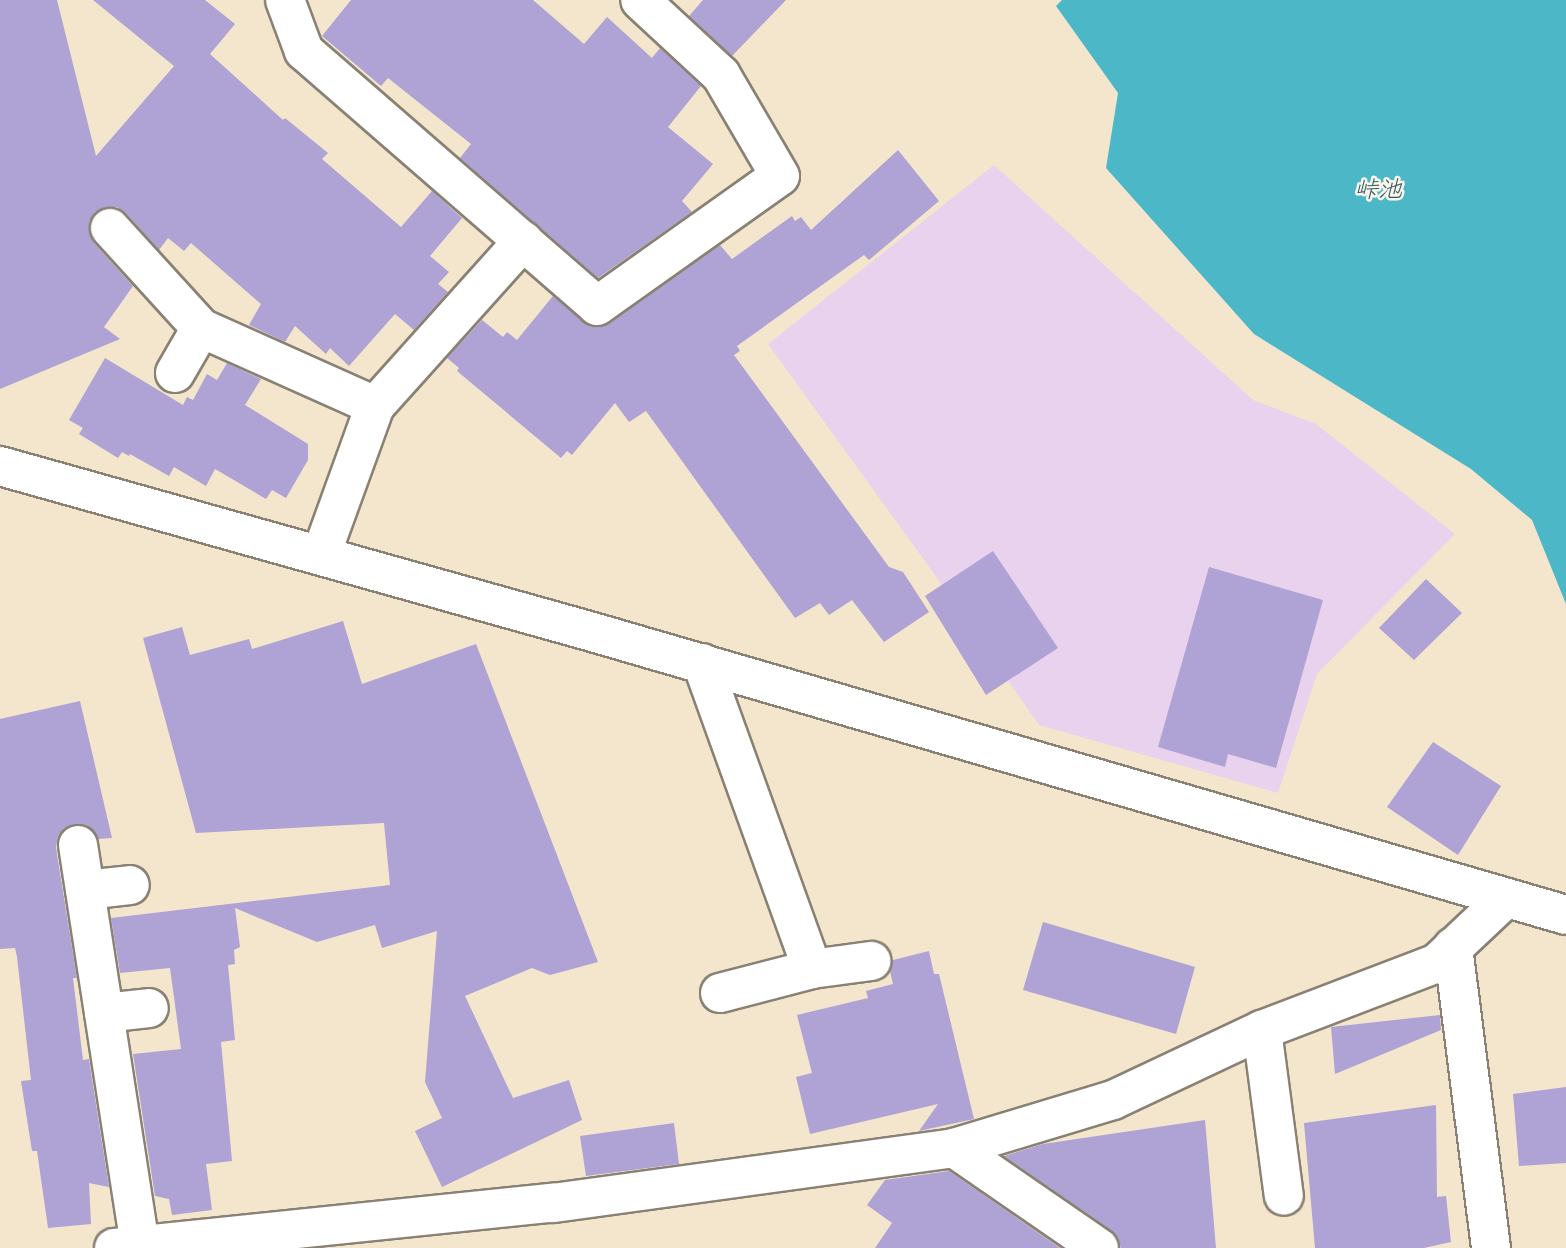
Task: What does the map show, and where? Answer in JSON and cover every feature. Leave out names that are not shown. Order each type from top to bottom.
[{"type":"street","points":[[285,0],[304,51],[597,306],[780,176],[721,75],[640,0]]},
{"type":"street","points":[[110,228],[201,328],[375,406]]},
{"type":"street","points":[[321,555],[375,406],[523,241]]},
{"type":"street","points":[[175,373],[201,328]]},
{"type":"street","points":[[0,466],[702,663],[1506,898],[1563,909]]},
{"type":"street","points":[[702,663],[812,970]]},
{"type":"street","points":[[78,845],[104,1013],[127,1246],[553,1203],[954,1148],[1113,1100],[1262,1030],[1437,963],[1506,898]]},
{"type":"street","points":[[85,890],[131,885]]},
{"type":"street","points":[[1453,947],[1491,1248]]},
{"type":"street","points":[[720,993],[812,970],[871,961]]},
{"type":"street","points":[[104,1013],[149,1008]]},
{"type":"street","points":[[1262,1030],[1284,1196]]},
{"type":"street","points":[[954,1148],[1099,1248]]},
{"type":"shaded area","points":[[994,165],[1253,400],[1316,424],[1455,534],[1317,674],[1278,793],[1039,725],[768,344]]},
{"type":"water","name":"峠池","points":[[1062,0],[1566,0],[1566,604],[1532,520],[1471,469],[1254,334],[1106,168],[1118,93],[1056,6]]},
{"type":"building","points":[[0,0],[57,0],[96,156],[174,66],[93,0],[205,0],[235,24],[210,54],[283,120],[285,118],[328,153],[322,159],[401,227],[432,191],[462,218],[430,256],[449,272],[438,284],[448,292],[414,330],[395,314],[349,366],[330,348],[326,354],[295,326],[285,342],[249,325],[261,304],[191,243],[184,251],[168,238],[159,250],[126,213],[117,207],[106,207],[95,212],[89,222],[89,232],[94,243],[133,286],[104,327],[120,339],[0,389]]},
{"type":"building","points":[[351,0],[533,0],[584,44],[607,17],[652,58],[660,48],[701,86],[668,127],[713,164],[682,201],[692,212],[598,278],[460,158],[471,144],[388,78],[381,86],[322,36]]},
{"type":"building","points":[[703,0],[786,0],[732,56],[689,16]]},
{"type":"building","points":[[898,150],[939,201],[869,260],[864,255],[737,346],[740,351],[734,355],[889,567],[903,572],[929,612],[884,642],[852,600],[829,615],[820,603],[795,618],[646,411],[629,422],[615,403],[572,455],[567,451],[561,458],[457,371],[459,368],[447,358],[482,320],[503,337],[507,332],[517,340],[553,296],[591,327],[609,324],[720,245],[732,259],[792,216],[795,221],[801,217],[811,230]]},
{"type":"building","points":[[105,358],[183,405],[187,397],[193,400],[207,374],[217,380],[227,363],[261,379],[245,405],[308,444],[308,460],[286,498],[272,490],[266,499],[215,469],[206,486],[174,467],[169,476],[130,454],[129,456],[122,452],[118,458],[79,434],[83,428],[69,420]]},
{"type":"building","points":[[993,551],[1058,648],[986,695],[925,596]]},
{"type":"building","points":[[1209,567],[1323,600],[1276,768],[1228,754],[1225,767],[1158,747]]},
{"type":"building","points":[[1426,579],[1462,613],[1414,660],[1379,628]]},
{"type":"building","points":[[343,621],[362,684],[476,644],[598,962],[550,975],[532,968],[465,996],[513,1098],[569,1080],[582,1120],[442,1187],[415,1131],[442,1118],[425,1082],[437,931],[382,948],[375,925],[317,942],[235,908],[240,947],[234,950],[235,964],[228,965],[235,1040],[221,1042],[232,1161],[206,1164],[212,1210],[172,1215],[169,1199],[155,1196],[133,1054],[181,1049],[170,968],[120,973],[111,918],[390,885],[384,823],[196,833],[143,638],[182,627],[190,655],[249,639],[252,649]]},
{"type":"building","points":[[80,701],[112,838],[98,839],[87,825],[74,824],[64,828],[58,836],[56,848],[77,978],[73,978],[83,1060],[89,1059],[109,1187],[89,1183],[91,1224],[48,1228],[37,1151],[32,1151],[21,1081],[31,1080],[17,957],[15,948],[0,949],[0,719]]},
{"type":"building","points":[[1433,742],[1501,786],[1458,855],[1387,807]]},
{"type":"building","points":[[1043,922],[1195,967],[1176,1034],[1023,990]]},
{"type":"building","points":[[929,951],[934,974],[939,974],[974,1119],[919,1131],[938,1104],[810,1134],[796,1077],[812,1073],[797,1015],[868,998],[866,991],[893,984],[890,971],[893,960]]},
{"type":"building","points":[[1440,1015],[1441,1030],[1335,1074],[1331,1027]]},
{"type":"building","points":[[1566,1087],[1566,1163],[1519,1166],[1513,1094]]},
{"type":"building","points":[[1436,1105],[1437,1197],[1446,1196],[1451,1242],[1424,1248],[1315,1248],[1304,1123]]},
{"type":"building","points":[[1205,1120],[1216,1248],[1121,1248],[1118,1238],[1111,1230],[1004,1156],[1043,1144]]},
{"type":"building","points":[[674,1123],[679,1164],[586,1176],[580,1136]]},
{"type":"building","points":[[949,1171],[1060,1248],[875,1248],[892,1223],[867,1205],[885,1180]]}]
